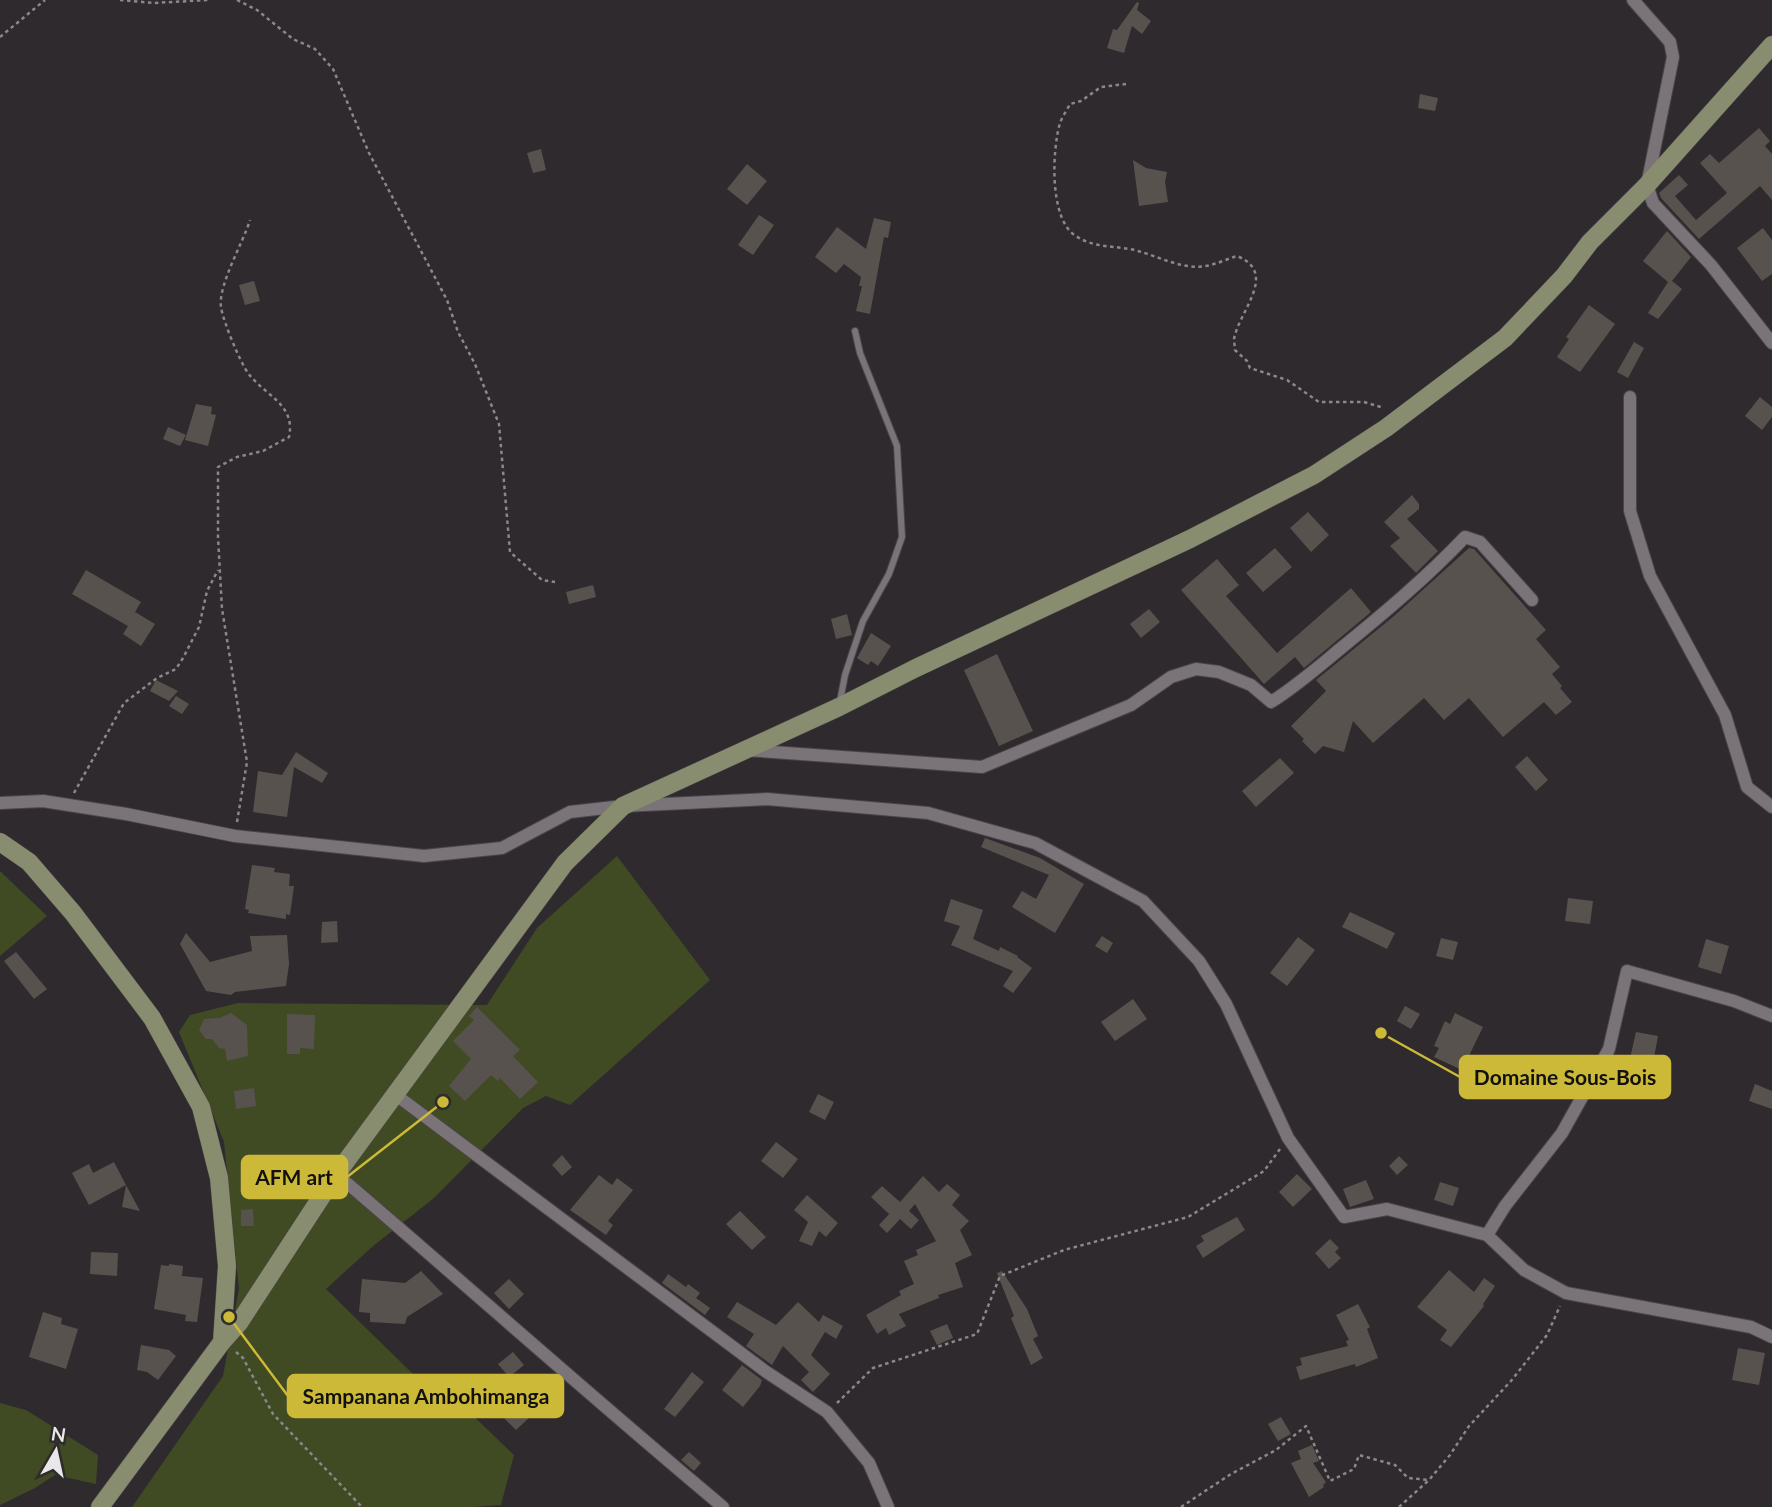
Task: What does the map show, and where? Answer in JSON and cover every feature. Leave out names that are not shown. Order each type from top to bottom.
[{"type":"main road","points":[[100,1507],[222,1342],[239,1323],[334,1179],[565,863],[623,806],[839,707],[1215,527],[1314,475],[1397,420],[1505,338],[1772,45]]},
{"type":"main road","points":[[0,842],[29,862],[73,913],[152,1018],[201,1107],[219,1178],[227,1266],[222,1342]]},
{"type":"street","points":[[1633,0],[1670,42],[1673,57],[1647,185],[1653,203],[1711,265],[1772,343]]},
{"type":"street","points":[[1630,397],[1630,510],[1650,576],[1725,715],[1747,787],[1772,807]]},
{"type":"street","points":[[742,750],[982,767],[1131,705],[1171,677],[1196,669],[1219,672],[1251,685],[1271,702],[1286,693],[1367,627],[1433,570],[1465,537],[1480,542],[1532,600]]},
{"type":"street","points":[[0,803],[43,801],[235,836],[424,856],[502,848],[570,812],[623,806],[767,799],[928,813],[1035,843],[1143,901],[1199,961],[1226,1004],[1288,1138],[1344,1217],[1387,1209],[1487,1235],[1524,1270],[1566,1293],[1751,1327],[1772,1336]]},
{"type":"street","points":[[1487,1235],[1505,1206],[1562,1133],[1609,1049],[1627,971],[1734,1001],[1772,1016]]},
{"type":"street","points":[[396,1095],[765,1370],[827,1412],[869,1463],[888,1507]]},
{"type":"street","points":[[334,1179],[348,1183],[621,1422],[723,1507]]},
{"type":"lane","points":[[839,707],[845,675],[863,621],[890,575],[902,537],[897,446],[864,364],[855,331]]},
{"type":"path","points":[[0,37],[45,0]]},
{"type":"path","points":[[120,0],[154,3],[208,0]]},
{"type":"path","points":[[237,0],[257,10],[293,40],[315,49],[333,69],[374,164],[447,300],[458,332],[475,364],[499,424],[510,552],[542,580],[555,582]]},
{"type":"path","points":[[1126,84],[1101,87],[1081,101],[1070,104],[1060,123],[1056,150],[1055,200],[1067,229],[1075,236],[1100,247],[1136,250],[1187,266],[1206,266],[1237,256],[1249,260],[1256,274],[1255,288],[1234,339],[1235,350],[1247,361],[1250,368],[1287,380],[1318,402],[1364,402],[1384,408],[1397,420]]},
{"type":"path","points":[[235,836],[247,762],[222,609],[218,467],[237,457],[263,451],[289,437],[292,424],[288,412],[248,373],[237,353],[220,306],[225,281],[250,220]]},
{"type":"path","points":[[67,805],[124,703],[157,678],[176,669],[199,627],[207,592],[220,568]]},
{"type":"path","points":[[827,1412],[873,1368],[977,1334],[1000,1276],[1064,1250],[1188,1217],[1264,1171],[1288,1138]]},
{"type":"path","points":[[1399,1507],[1429,1480],[1469,1426],[1511,1381],[1547,1335],[1566,1293]]},
{"type":"path","points":[[222,1342],[243,1358],[273,1414],[362,1507]]},
{"type":"path","points":[[1181,1507],[1231,1474],[1276,1450],[1306,1426],[1330,1481],[1354,1469],[1359,1455],[1395,1465],[1408,1478],[1429,1480]]},
{"type":"green space","points":[[617,856],[710,980],[570,1105],[546,1096],[523,1108],[434,1198],[372,1247],[326,1289],[411,1372],[457,1400],[514,1455],[501,1505],[132,1507],[223,1376],[239,1289],[224,1142],[179,1032],[190,1015],[238,1003],[487,1005],[537,928]]},
{"type":"green space","points":[[0,871],[47,916],[0,956]]},
{"type":"green space","points":[[0,1403],[26,1410],[98,1455],[96,1484],[55,1475],[0,1505]]},
{"type":"building","points":[[1137,2],[1137,10],[1151,21],[1142,34],[1132,26],[1124,53],[1107,48],[1113,29],[1117,30]]},
{"type":"building","points":[[1420,94],[1438,98],[1435,111],[1418,108]]},
{"type":"building","points":[[1759,128],[1770,141],[1765,146],[1772,154],[1772,200],[1760,186],[1699,239],[1659,193],[1679,175],[1688,185],[1675,196],[1696,220],[1727,193],[1700,163],[1710,154],[1719,163]]},
{"type":"building","points":[[541,149],[546,170],[533,173],[527,153]]},
{"type":"building","points":[[1133,160],[1146,168],[1167,172],[1165,182],[1168,202],[1139,206]]},
{"type":"building","points":[[747,164],[767,181],[747,205],[727,189]]},
{"type":"building","points":[[759,215],[774,225],[753,255],[738,245]]},
{"type":"building","points":[[874,218],[891,222],[888,238],[884,237],[870,314],[856,311],[862,286],[859,286],[861,277],[844,264],[836,273],[815,257],[837,227],[866,249]]},
{"type":"building","points":[[1763,228],[1772,240],[1772,274],[1762,281],[1737,248]]},
{"type":"building","points":[[1667,231],[1691,257],[1672,281],[1682,289],[1658,319],[1648,313],[1668,282],[1643,261]]},
{"type":"building","points":[[254,281],[260,301],[245,305],[239,285]]},
{"type":"building","points":[[1589,305],[1615,324],[1580,372],[1557,357],[1569,339],[1566,337]]},
{"type":"building","points":[[1634,342],[1644,348],[1628,378],[1617,372]]},
{"type":"building","points":[[1760,397],[1772,407],[1772,417],[1762,430],[1745,416]]},
{"type":"building","points":[[196,404],[212,407],[211,414],[216,415],[208,446],[185,440]]},
{"type":"building","points":[[168,427],[186,435],[180,446],[163,439]]},
{"type":"building","points":[[1412,495],[1419,504],[1419,509],[1407,519],[1438,551],[1416,573],[1390,546],[1400,538],[1384,522]]},
{"type":"building","points":[[1308,512],[1329,535],[1311,552],[1290,528]]},
{"type":"building","points":[[1275,548],[1292,567],[1263,592],[1246,573]]},
{"type":"building","points":[[1469,548],[1474,549],[1546,630],[1536,639],[1560,667],[1552,674],[1572,702],[1556,715],[1544,702],[1503,737],[1469,698],[1444,720],[1424,698],[1373,743],[1353,721],[1344,752],[1323,746],[1315,754],[1291,726],[1326,691],[1316,680],[1394,616]]},
{"type":"building","points":[[1217,559],[1239,585],[1226,596],[1277,653],[1351,588],[1371,612],[1304,668],[1295,657],[1264,684],[1181,590]]},
{"type":"building","points":[[86,570],[141,602],[135,612],[155,624],[141,646],[123,634],[128,626],[72,594]]},
{"type":"building","points":[[593,585],[596,597],[569,604],[566,592]]},
{"type":"building","points":[[1149,609],[1160,622],[1141,638],[1130,624]]},
{"type":"building","points":[[847,614],[852,635],[836,639],[831,619]]},
{"type":"building","points":[[871,633],[891,646],[878,666],[871,661],[868,665],[857,658]]},
{"type":"building","points":[[997,654],[1033,731],[999,746],[964,670]]},
{"type":"building","points":[[156,680],[178,691],[169,701],[150,691]]},
{"type":"building","points":[[176,696],[189,704],[182,714],[169,706]]},
{"type":"building","points":[[296,752],[328,773],[322,783],[294,767],[287,817],[253,812],[258,771],[282,775]]},
{"type":"building","points":[[1527,756],[1548,780],[1536,791],[1515,767]]},
{"type":"building","points":[[1280,758],[1294,773],[1256,807],[1242,791]]},
{"type":"building","points":[[985,838],[1040,858],[1084,884],[1055,933],[1012,907],[1022,891],[1036,899],[1049,875],[981,847]]},
{"type":"building","points":[[252,865],[275,868],[274,872],[290,874],[289,886],[294,886],[290,915],[286,914],[286,919],[248,913],[249,910],[245,909]]},
{"type":"building","points":[[1568,898],[1593,901],[1590,924],[1565,921]]},
{"type":"building","points":[[951,899],[983,910],[973,939],[999,951],[1000,947],[1018,956],[1032,968],[1013,993],[1003,986],[1013,971],[951,945],[960,926],[944,921]]},
{"type":"building","points":[[1350,912],[1395,933],[1387,949],[1342,927]]},
{"type":"building","points":[[337,921],[338,942],[321,943],[322,922]]},
{"type":"building","points":[[186,933],[210,962],[252,951],[250,936],[287,935],[289,964],[286,986],[235,992],[231,995],[206,991],[180,944]]},
{"type":"building","points":[[1102,936],[1113,943],[1107,953],[1095,946]]},
{"type":"building","points":[[1298,937],[1315,950],[1287,986],[1270,973]]},
{"type":"building","points":[[1441,938],[1458,942],[1453,960],[1436,956]]},
{"type":"building","points":[[1706,939],[1729,946],[1721,974],[1698,967]]},
{"type":"building","points":[[16,952],[47,989],[34,999],[4,961]]},
{"type":"building","points":[[1133,999],[1147,1019],[1115,1041],[1101,1022]]},
{"type":"building","points":[[1405,1006],[1420,1014],[1411,1029],[1397,1021]]},
{"type":"building","points":[[477,1007],[520,1050],[513,1056],[538,1082],[520,1099],[500,1078],[498,1081],[491,1075],[465,1101],[449,1086],[471,1059],[453,1041],[474,1020],[469,1016]]},
{"type":"building","points":[[231,1013],[247,1025],[248,1056],[227,1061],[225,1049],[219,1048],[212,1039],[206,1039],[199,1030],[204,1019],[219,1018]]},
{"type":"building","points":[[1455,1013],[1483,1027],[1462,1070],[1434,1057],[1439,1048],[1434,1046],[1445,1021],[1450,1024]]},
{"type":"building","points":[[287,1014],[315,1015],[314,1049],[300,1048],[300,1054],[287,1054]]},
{"type":"building","points":[[1636,1032],[1658,1036],[1652,1068],[1629,1063]]},
{"type":"building","points":[[1755,1084],[1772,1091],[1772,1109],[1749,1101]]},
{"type":"building","points":[[254,1088],[256,1106],[236,1109],[234,1091]]},
{"type":"building","points":[[818,1094],[834,1102],[825,1120],[809,1112]]},
{"type":"building","points":[[776,1142],[798,1159],[783,1178],[761,1161]]},
{"type":"building","points":[[562,1155],[572,1167],[562,1176],[552,1165]]},
{"type":"building","points":[[1399,1156],[1408,1165],[1397,1175],[1389,1166]]},
{"type":"building","points":[[114,1162],[126,1185],[89,1205],[72,1173],[89,1164],[93,1173]]},
{"type":"building","points":[[1297,1174],[1312,1189],[1293,1207],[1279,1192]]},
{"type":"building","points":[[599,1175],[612,1185],[617,1178],[633,1190],[608,1221],[613,1225],[606,1235],[570,1210]]},
{"type":"building","points":[[923,1176],[939,1192],[947,1184],[960,1195],[952,1205],[969,1221],[960,1230],[972,1255],[955,1263],[963,1287],[938,1295],[939,1298],[899,1314],[906,1326],[889,1335],[886,1328],[877,1334],[866,1315],[901,1295],[899,1291],[914,1284],[904,1261],[918,1255],[916,1250],[936,1241],[915,1204],[909,1211],[919,1220],[911,1229],[900,1219],[887,1233],[879,1225],[892,1211],[889,1214],[871,1197],[882,1186],[900,1202]]},
{"type":"building","points":[[1366,1180],[1374,1199],[1350,1207],[1343,1189]]},
{"type":"building","points":[[1440,1182],[1459,1188],[1453,1206],[1434,1200]]},
{"type":"building","points":[[126,1185],[140,1211],[122,1207]]},
{"type":"building","points":[[807,1195],[838,1223],[826,1237],[819,1231],[812,1246],[799,1241],[808,1222],[794,1210]]},
{"type":"building","points":[[253,1209],[254,1226],[241,1226],[241,1210]]},
{"type":"building","points":[[740,1211],[766,1237],[752,1250],[726,1224]]},
{"type":"building","points":[[1237,1217],[1245,1230],[1203,1258],[1196,1246],[1204,1241],[1201,1236]]},
{"type":"building","points":[[1330,1239],[1339,1248],[1335,1252],[1341,1258],[1329,1269],[1315,1253]]},
{"type":"building","points":[[91,1252],[118,1253],[117,1276],[90,1274]]},
{"type":"building","points":[[161,1265],[183,1266],[182,1276],[203,1278],[197,1322],[185,1321],[186,1315],[154,1309]]},
{"type":"building","points":[[1449,1270],[1474,1292],[1484,1278],[1495,1286],[1484,1306],[1451,1347],[1440,1340],[1447,1330],[1417,1307]]},
{"type":"building","points":[[421,1271],[443,1294],[407,1317],[405,1324],[370,1322],[370,1313],[359,1312],[362,1279],[405,1283]]},
{"type":"building","points":[[1002,1271],[1027,1309],[1038,1336],[1033,1339],[1043,1358],[1031,1365],[1011,1318],[1014,1316],[997,1273]]},
{"type":"building","points":[[668,1274],[700,1293],[696,1298],[710,1308],[705,1315],[662,1283]]},
{"type":"building","points":[[509,1279],[524,1294],[509,1309],[494,1293]]},
{"type":"building","points":[[737,1302],[776,1325],[798,1302],[819,1322],[823,1315],[843,1326],[836,1339],[825,1332],[811,1355],[830,1374],[813,1392],[801,1380],[809,1372],[783,1346],[772,1365],[746,1346],[754,1334],[727,1317]]},
{"type":"building","points":[[1358,1304],[1370,1327],[1367,1329],[1378,1358],[1356,1367],[1355,1364],[1300,1380],[1296,1367],[1302,1365],[1300,1358],[1348,1346],[1346,1341],[1349,1340],[1336,1315]]},
{"type":"building","points":[[43,1312],[62,1318],[61,1324],[78,1329],[66,1369],[29,1357]]},
{"type":"building","points":[[947,1324],[953,1338],[937,1345],[930,1331]]},
{"type":"building","points":[[141,1345],[169,1350],[176,1356],[158,1380],[147,1372],[137,1370]]},
{"type":"building","points":[[1738,1348],[1765,1353],[1759,1385],[1732,1380]]},
{"type":"building","points":[[513,1352],[524,1365],[509,1377],[498,1364]]},
{"type":"building","points":[[742,1365],[762,1380],[743,1407],[722,1390]]},
{"type":"building","points":[[692,1372],[704,1382],[675,1417],[664,1409]]},
{"type":"building","points":[[520,1403],[531,1416],[516,1430],[504,1418]]},
{"type":"building","points":[[1281,1417],[1291,1434],[1278,1441],[1268,1424]]},
{"type":"building","points":[[1312,1445],[1319,1461],[1313,1463],[1326,1482],[1324,1487],[1309,1497],[1291,1463],[1301,1459],[1298,1451]]},
{"type":"building","points":[[689,1452],[701,1463],[694,1471],[681,1460]]},
{"type":"place","name":"Domaine Sous-Bois","points":[[1381,1033]]},
{"type":"place","name":"AFM art","points":[[443,1102]]},
{"type":"place","name":"Sampanana Ambohimanga","points":[[229,1317]]}]
